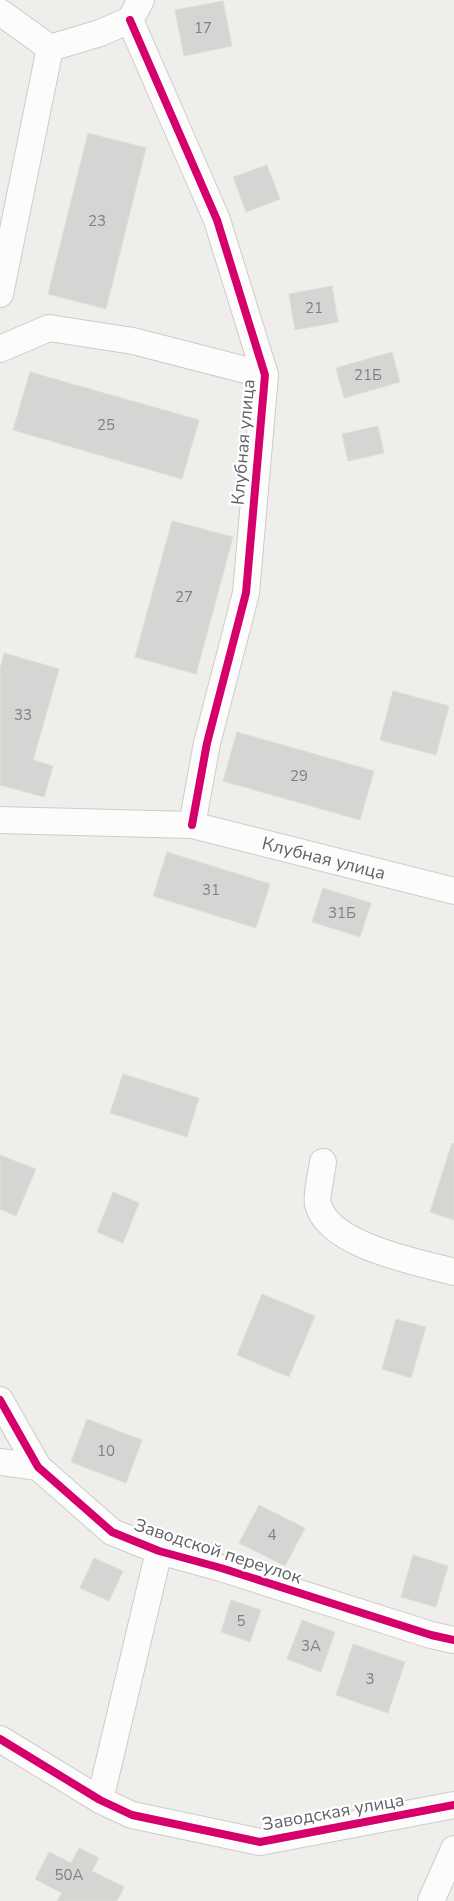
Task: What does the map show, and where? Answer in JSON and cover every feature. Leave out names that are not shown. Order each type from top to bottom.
[{"type":"street","name":"Клубная улица","points":[[50,48],[100,33],[136,10],[217,220],[265,375],[246,593],[207,743],[192,825]]},
{"type":"street","points":[[0,12],[50,48],[0,294]]},
{"type":"street","points":[[0,349],[49,328],[133,340],[265,375]]},
{"type":"street","name":"Клубная улица","points":[[0,820],[192,825],[454,891]]},
{"type":"street","points":[[323,1162],[318,1203],[330,1226],[369,1248],[454,1272]]},
{"type":"street","name":"Заводской переулок","points":[[0,1400],[38,1467],[112,1532],[159,1551],[221,1568],[430,1635],[454,1640]]},
{"type":"street","points":[[0,1462],[38,1467]]},
{"type":"street","points":[[100,1800],[159,1551]]},
{"type":"street","name":"Заводская улица","points":[[0,1739],[100,1800],[132,1815],[260,1842],[454,1806]]},
{"type":"street","points":[[431,1901],[454,1850]]},
{"type":"building","points":[[223,1],[232,46],[184,56],[175,10]]},
{"type":"building","points":[[88,133],[146,148],[106,309],[48,294]]},
{"type":"building","points":[[267,165],[280,199],[246,212],[233,177]]},
{"type":"building","points":[[332,286],[338,322],[295,330],[289,294]]},
{"type":"building","points":[[392,352],[400,382],[344,398],[336,368]]},
{"type":"building","points":[[30,372],[199,420],[182,479],[13,430]]},
{"type":"building","points":[[378,426],[384,453],[348,461],[342,434]]},
{"type":"building","points":[[172,521],[233,537],[196,674],[135,657]]},
{"type":"building","points":[[4,653],[59,669],[33,760],[53,766],[44,797],[0,785],[0,669]]},
{"type":"building","points":[[393,691],[449,706],[436,755],[380,740]]},
{"type":"building","points":[[237,732],[374,771],[360,820],[223,781]]},
{"type":"building","points":[[167,852],[270,884],[256,928],[153,896]]},
{"type":"building","points":[[323,888],[371,903],[360,937],[312,922]]},
{"type":"building","points":[[123,1074],[199,1098],[187,1137],[110,1113]]},
{"type":"building","points":[[452,1143],[454,1144],[454,1220],[430,1212]]},
{"type":"building","points":[[0,1155],[36,1169],[16,1216],[0,1209]]},
{"type":"building","points":[[113,1192],[139,1203],[123,1243],[97,1232]]},
{"type":"building","points":[[262,1294],[315,1316],[289,1377],[237,1355]]},
{"type":"building","points":[[396,1319],[426,1327],[411,1378],[382,1369]]},
{"type":"building","points":[[87,1419],[142,1440],[126,1483],[71,1462]]},
{"type":"building","points":[[259,1505],[305,1528],[285,1566],[239,1543]]},
{"type":"building","points":[[413,1555],[448,1566],[436,1607],[401,1597]]},
{"type":"building","points":[[94,1558],[123,1571],[109,1601],[80,1588]]},
{"type":"building","points":[[231,1600],[261,1610],[250,1642],[221,1632]]},
{"type":"building","points":[[302,1620],[335,1632],[321,1672],[287,1659]]},
{"type":"building","points":[[353,1644],[405,1662],[388,1713],[336,1695]]},
{"type":"building","points":[[79,1848],[99,1858],[92,1871],[124,1887],[117,1901],[57,1901],[62,1893],[35,1879],[49,1852],[71,1863]]},
{"type":"cycle path","points":[[130,20],[217,220],[265,375],[246,593],[207,743],[192,825]]},
{"type":"cycle path","points":[[0,1400],[38,1467],[112,1532],[159,1551],[221,1568],[431,1635],[454,1640]]},
{"type":"cycle path","points":[[0,1739],[100,1800],[132,1815],[260,1842],[454,1805]]}]
